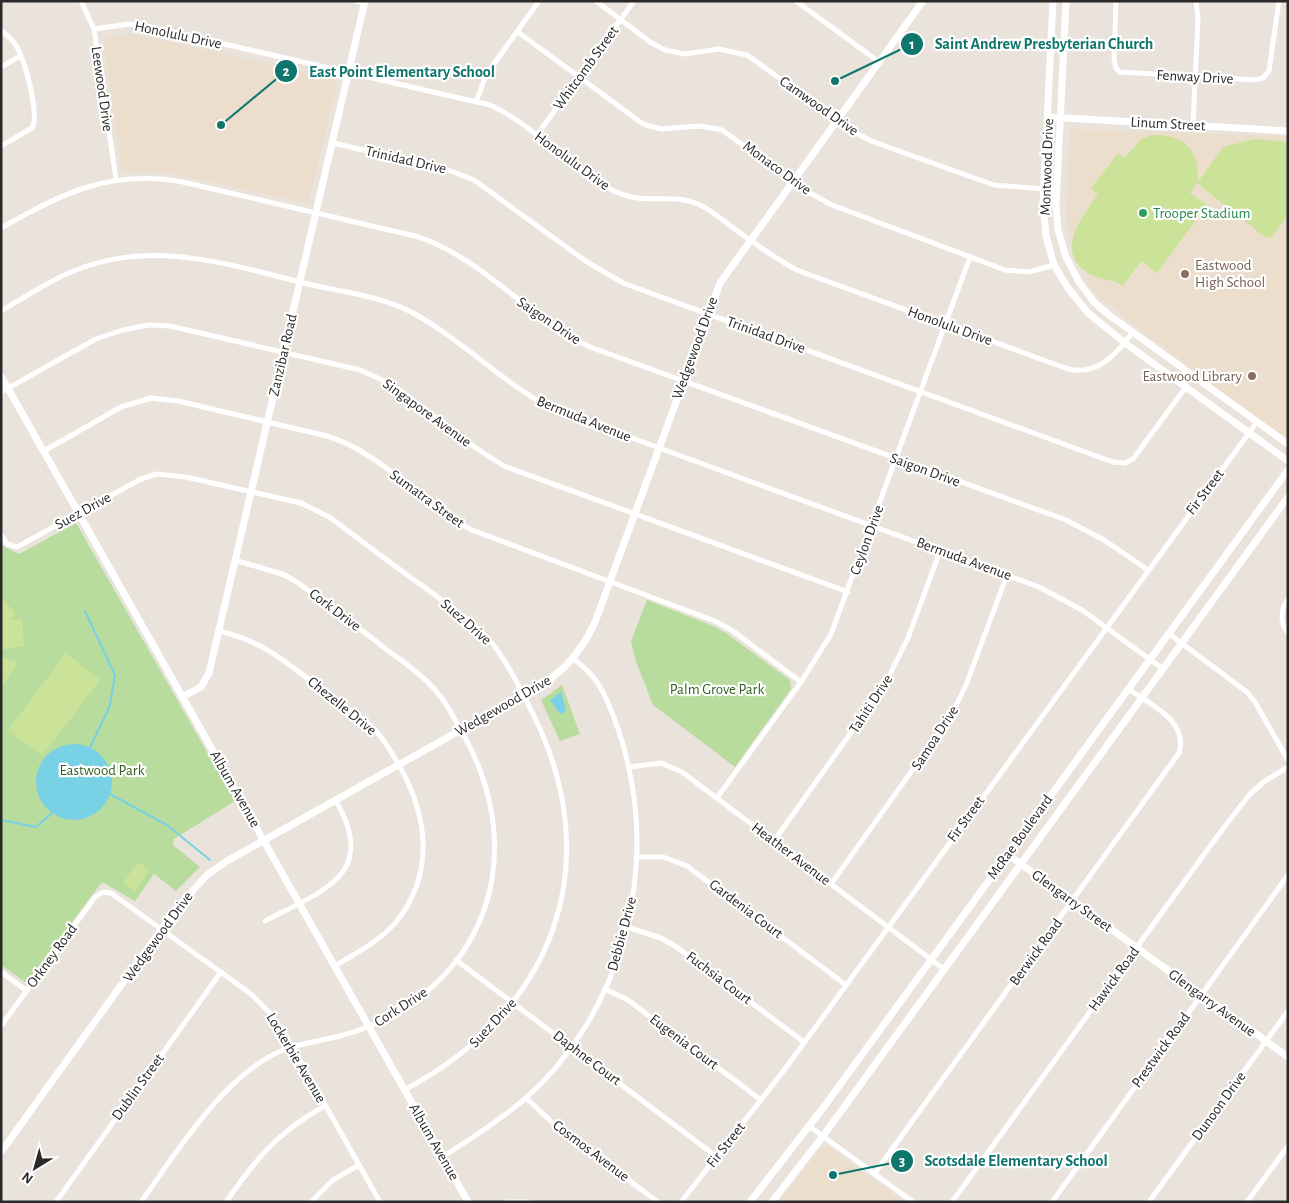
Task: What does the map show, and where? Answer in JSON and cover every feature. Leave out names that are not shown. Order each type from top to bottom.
[{"type":"street","name":"Leewood Drive","points":[[81,1],[94,29],[116,179]]},
{"type":"street","points":[[356,1],[365,2]]},
{"type":"street","points":[[476,102],[486,75],[539,1]]},
{"type":"street","name":"Camwood Drive","points":[[596,1],[656,45],[676,53],[693,53],[718,49],[747,55],[836,119],[871,141],[984,182],[1010,188],[1057,190]]},
{"type":"street","name":"Whitcomb Street","points":[[537,135],[634,1]]},
{"type":"street","points":[[796,1],[878,62]]},
{"type":"street","name":"Wedgewood Drive","points":[[1,1152],[188,894],[207,875],[227,861],[524,695],[559,673],[572,658],[591,632],[611,582],[683,380],[720,283],[836,119],[923,1]]},
{"type":"street","name":"Montwood Drive","points":[[1053,1],[1044,189],[1045,228],[1054,265],[1068,288],[1088,313],[1125,343],[1288,461]]},
{"type":"street","name":"Montwood Drive","points":[[1066,1],[1062,118],[1057,190],[1058,230],[1072,270],[1094,302],[1288,444]]},
{"type":"street","name":"Fenway Drive","points":[[1116,1],[1114,59],[1116,68],[1120,72],[1195,78],[1255,80],[1266,75],[1269,68],[1279,1]]},
{"type":"street","points":[[1193,125],[1198,19],[1196,1]]},
{"type":"street","name":"Zanzibar Road","points":[[182,697],[201,687],[206,679],[219,631],[365,2]]},
{"type":"street","name":"Honolulu Drive","points":[[94,29],[128,24],[150,27],[476,102],[500,110],[612,190],[646,200],[682,200],[698,204],[785,264],[810,276],[1078,370],[1091,369],[1102,364],[1125,343],[1133,332]]},
{"type":"street","points":[[1,30],[15,45],[28,78],[34,122],[32,128],[1,146]]},
{"type":"street","name":"Monaco Drive","points":[[518,32],[643,124],[661,129],[700,126],[722,130],[820,199],[848,213],[1013,272],[1039,271],[1054,265]]},
{"type":"street","points":[[1,67],[20,56]]},
{"type":"street","name":"Linum Street","points":[[1048,116],[1288,132]]},
{"type":"street","name":"Trinidad Drive","points":[[333,143],[448,170],[474,180],[607,275],[708,314],[1120,463],[1133,459],[1186,387]]},
{"type":"street","name":"Saigon Drive","points":[[1,228],[64,194],[116,179],[170,180],[434,242],[457,255],[567,335],[590,347],[1066,520],[1104,540],[1148,570]]},
{"type":"street","name":"Bermuda Avenue","points":[[1,311],[70,272],[100,262],[140,255],[175,255],[194,258],[300,282],[401,308],[422,318],[528,396],[566,415],[1053,593],[1082,610],[1163,669]]},
{"type":"street","name":"Ceylon Drive","points":[[716,798],[801,682],[829,640],[897,460],[970,257]]},
{"type":"street","name":"Singapore Avenue","points":[[5,390],[96,339],[112,333],[149,325],[170,326],[360,370],[379,377],[476,448],[504,466],[848,592]]},
{"type":"street","name":"Album Avenue","points":[[1,376],[5,390],[44,451],[468,1202]]},
{"type":"street","name":"Sumatra Street","points":[[44,451],[121,407],[151,398],[168,398],[344,442],[363,453],[452,519],[472,530],[715,621],[732,631],[801,682]]},
{"type":"street","points":[[1249,433],[1257,422]]},
{"type":"street","name":"Fir Street","points":[[681,1202],[804,1042],[1249,433]]},
{"type":"street","name":"McRae Boulevard","points":[[750,1202],[932,960],[1007,854],[1288,470]]},
{"type":"street","name":"Suez Drive","points":[[1,535],[6,544],[17,547],[141,479],[157,474],[186,477],[301,503],[331,518],[480,631],[497,650],[524,695],[547,743],[559,781],[566,816],[566,855],[560,901],[548,941],[532,974],[512,1003],[486,1034],[460,1056],[404,1090]]},
{"type":"street","name":"McRae Boulevard","points":[[772,1202],[824,1136],[1288,498]]},
{"type":"street","name":"Tahiti Drive","points":[[774,841],[884,686],[908,638],[940,551]]},
{"type":"street","name":"Cork Drive","points":[[141,1202],[215,1103],[253,1069],[277,1053],[292,1047],[369,1028],[418,999],[456,960],[478,923],[493,877],[495,827],[489,791],[478,763],[443,700],[429,684],[333,608],[285,575],[235,560]]},
{"type":"street","name":"Samoa Drive","points":[[831,884],[951,716],[966,685],[1007,576]]},
{"type":"street","points":[[1288,599],[1282,615],[1283,625],[1288,634]]},
{"type":"street","name":"Chezelle Drive","points":[[219,631],[256,642],[374,729],[385,742],[399,765],[417,803],[422,824],[423,853],[417,883],[402,914],[377,940],[335,966]]},
{"type":"street","points":[[1168,633],[1247,692],[1288,760]]},
{"type":"street","name":"Debbie Drive","points":[[442,1157],[482,1132],[526,1098],[548,1076],[571,1047],[591,1017],[620,952],[627,927],[634,891],[637,857],[636,807],[629,767],[600,685],[572,658]]},
{"type":"street","name":"Berwick Road","points":[[874,1174],[1179,753],[1182,741],[1177,727],[1128,688]]},
{"type":"street","name":"Heather Avenue","points":[[629,767],[654,762],[669,765],[682,772],[945,970]]},
{"type":"street","name":"Hawick Road","points":[[952,1202],[1249,795],[1265,782],[1288,768]]},
{"type":"street","points":[[265,922],[334,882],[348,862],[352,849],[352,834],[336,800]]},
{"type":"street","name":"Glengarry Street","points":[[1007,854],[1136,948]]},
{"type":"street","name":"Gardenia Court","points":[[637,857],[663,857],[687,866],[846,985]]},
{"type":"street","name":"Prestwick Road","points":[[1052,1202],[1288,875]]},
{"type":"street","name":"Lockerbie Avenue","points":[[106,892],[115,895],[163,929],[261,1002],[276,1021],[292,1047],[380,1202]]},
{"type":"street","name":"Orkney Road","points":[[1,1026],[95,897],[106,892]]},
{"type":"street","name":"Fuchsia Court","points":[[627,927],[661,938],[678,948],[804,1042]]},
{"type":"street","name":"Glengarry Avenue","points":[[1136,948],[1288,1057]]},
{"type":"street","name":"Daphne Court","points":[[456,960],[716,1157]]},
{"type":"street","points":[[1,972],[27,991]]},
{"type":"street","name":"Dublin Street","points":[[56,1202],[221,972]]},
{"type":"street","name":"Eugenia Court","points":[[605,989],[628,1000],[761,1100]]},
{"type":"street","name":"Dunoon Drive","points":[[1150,1202],[1288,1011]]},
{"type":"street","name":"Cosmos Avenue","points":[[526,1098],[540,1112],[658,1202]]},
{"type":"street","points":[[226,1202],[259,1156],[275,1139],[325,1106]]},
{"type":"street","points":[[809,1126],[913,1202]]},
{"type":"street","points":[[1247,1202],[1288,1146]]},
{"type":"street","points":[[311,1202],[333,1180],[359,1165]]},
{"type":"street","points":[[507,1202],[529,1202]]},
{"type":"shaded area","points":[[134,34],[335,79],[337,83],[309,202],[305,203],[170,173],[122,171],[103,43],[106,37]]},
{"type":"shaded area","name":"Eastwood High School","points":[[1070,129],[1288,136],[1288,444],[1094,293],[1073,256],[1066,217]]},
{"type":"shaded area","points":[[827,1146],[904,1202],[779,1202],[820,1149]]},
{"type":"green space","name":"Trooper Stadium","points":[[1152,135],[1173,137],[1188,146],[1196,161],[1198,182],[1223,147],[1254,139],[1288,142],[1288,215],[1272,237],[1266,238],[1197,183],[1190,193],[1207,205],[1157,273],[1141,261],[1123,286],[1114,281],[1098,278],[1090,274],[1079,266],[1073,256],[1072,246],[1079,224],[1098,194],[1091,188],[1118,153],[1125,158],[1141,139]]},
{"type":"green space","name":"Eastwood Park","points":[[76,523],[235,801],[174,839],[173,845],[200,867],[176,891],[154,874],[135,901],[102,882],[26,983],[1,965],[1,545],[19,554]]},
{"type":"green space","points":[[1,598],[16,613],[10,620],[22,619],[24,646],[1,650]]},
{"type":"green space","name":"Palm Grove Park","points":[[647,600],[711,625],[726,633],[790,680],[791,689],[735,767],[653,705],[635,659],[631,641]]},
{"type":"green space","points":[[66,653],[100,680],[42,756],[8,730]]},
{"type":"green space","points":[[1,657],[18,662],[5,683],[1,684]]},
{"type":"green space","points":[[562,685],[580,734],[560,741],[541,700]]},
{"type":"green space","points":[[138,862],[149,870],[135,891],[123,883]]},
{"type":"water","points":[[561,692],[566,711],[560,714],[550,700]]},
{"type":"water","points":[[74,744],[89,747],[101,755],[109,767],[112,782],[109,797],[101,809],[89,817],[74,820],[59,817],[47,809],[39,797],[36,782],[39,767],[47,755],[59,747]]},
{"type":"waterway","points":[[85,611],[115,675],[110,705],[90,748]]},
{"type":"waterway","points":[[110,794],[167,825],[210,860]]},
{"type":"waterway","points":[[1,820],[36,827],[52,813]]},
{"type":"place","name":"Saint Andrew Presbyterian Church","points":[[835,81]]},
{"type":"place","name":"East Point Elementary School","points":[[221,125]]},
{"type":"place","name":"Trooper Stadium","points":[[1143,213]]},
{"type":"place","name":"Eastwood High School","points":[[1185,274]]},
{"type":"place","name":"Eastwood Library","points":[[1252,376]]},
{"type":"place","name":"Scotsdale Elementary School","points":[[833,1175]]}]
